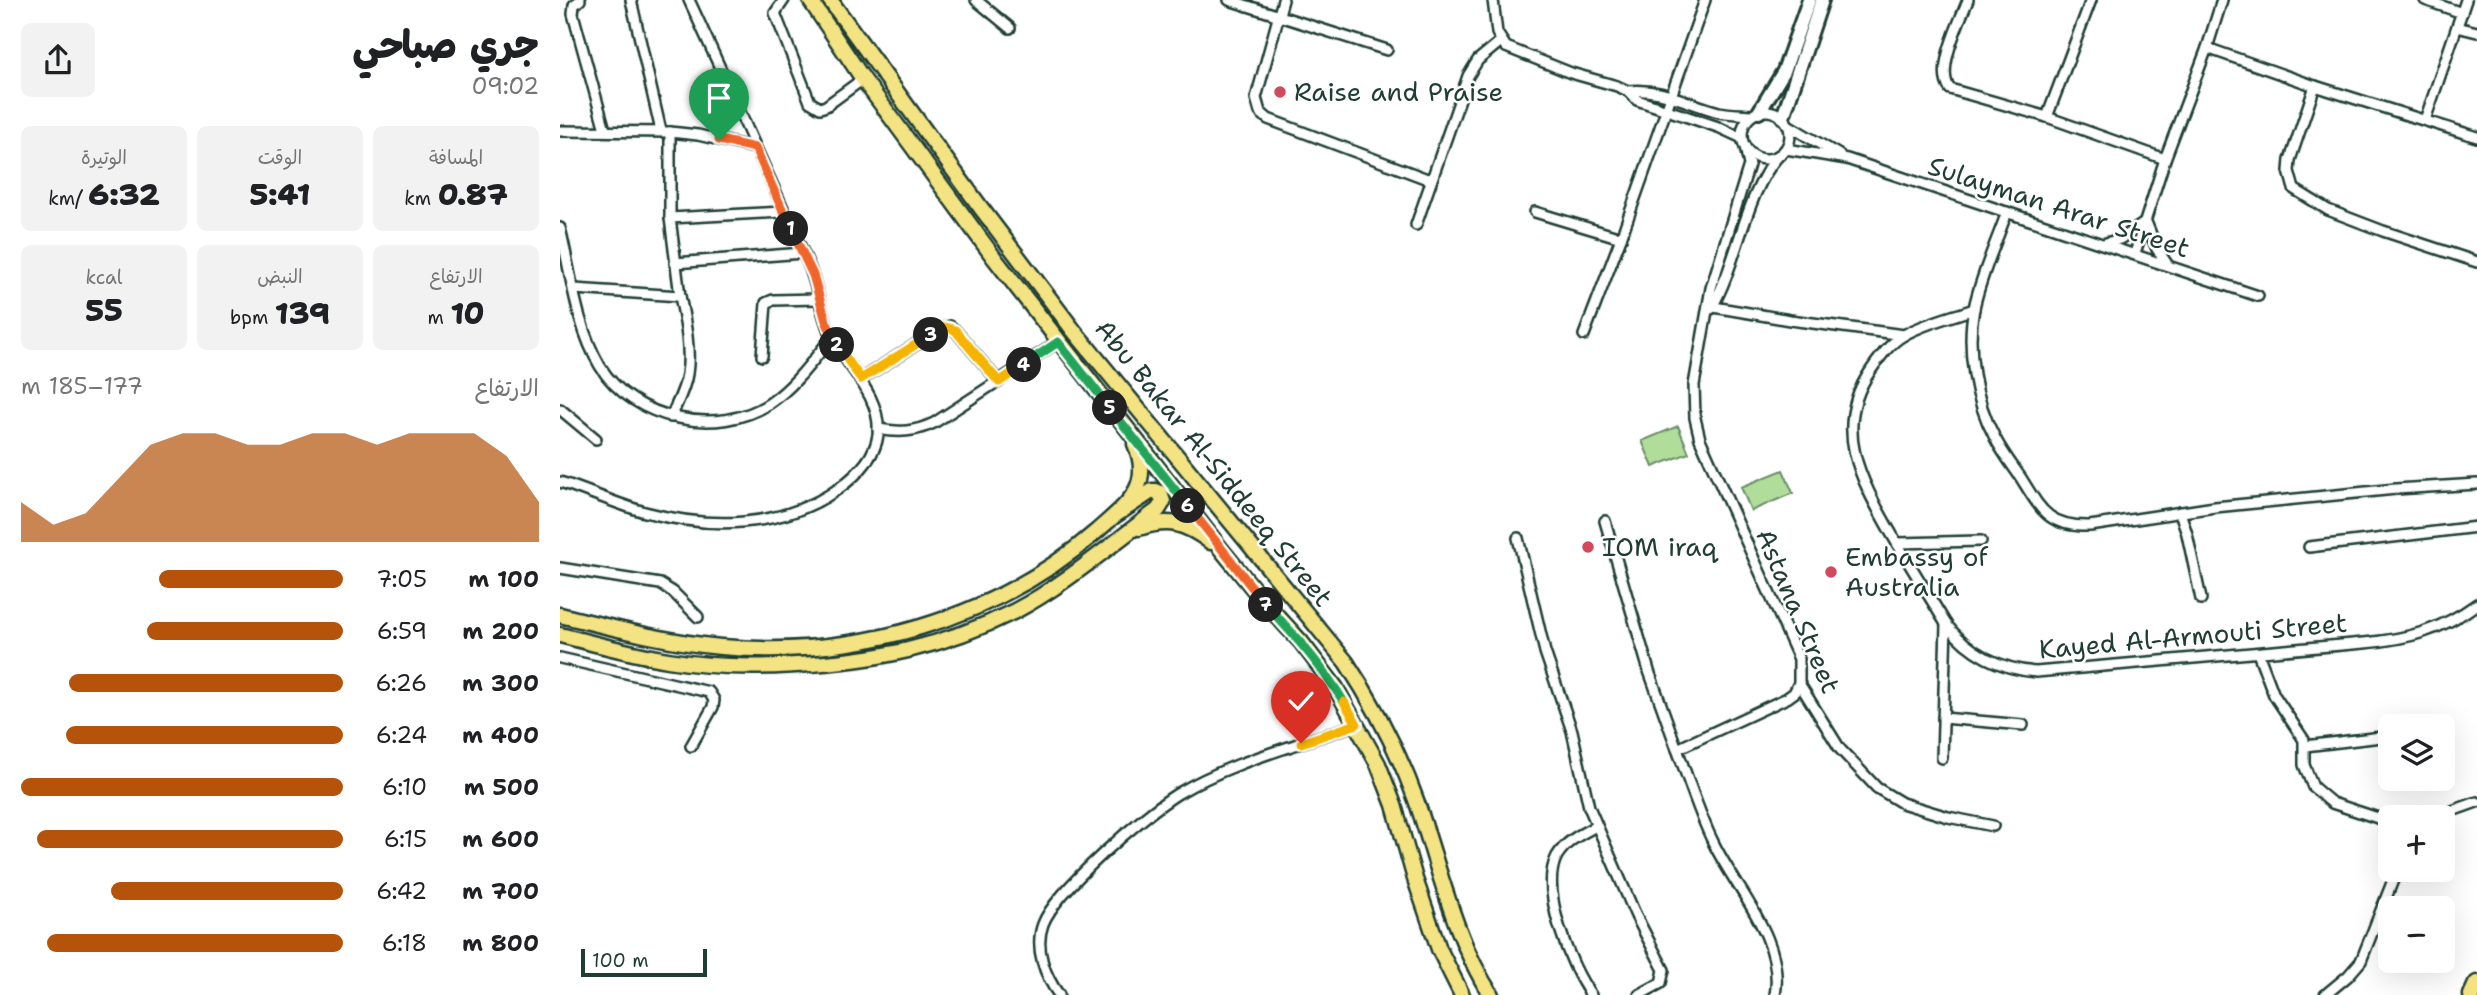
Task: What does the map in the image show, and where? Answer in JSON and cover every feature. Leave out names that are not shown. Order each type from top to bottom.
[{"type":"highway","points":[[2472,995],[2477,984]]},
{"type":"main road","name":"Abu Bakar Al-Siddeeq Street","points":[[810,0],[863,79],[1058,342],[1265,603],[1324,672],[1357,724],[1378,764],[1394,805],[1415,879],[1439,948],[1462,995]]},
{"type":"main road","name":"Abu Bakar Al-Siddeeq Street","points":[[830,0],[1074,331],[1346,662],[1379,714],[1396,751],[1415,798],[1458,928],[1491,995]]},
{"type":"main road","points":[[1114,516],[1132,498],[1141,477],[1139,454],[1128,430]]},
{"type":"main road","points":[[560,615],[670,640],[720,647],[796,648],[867,640],[940,621],[1005,594],[1046,570],[1147,492],[1156,491],[1163,502],[1053,587],[1017,609],[972,631],[917,650],[848,662],[768,667],[700,664],[636,654],[560,635]]},
{"type":"main road","points":[[1128,531],[1155,523],[1172,522],[1191,528],[1222,549]]},
{"type":"street","points":[[580,0],[574,5],[573,14],[605,130]]},
{"type":"street","points":[[631,0],[665,132],[670,218],[686,329],[688,366],[685,382],[671,416]]},
{"type":"street","points":[[560,482],[659,515],[716,522],[764,520],[797,512],[814,504],[844,485],[872,453],[878,429],[876,416],[861,379],[832,337],[813,275],[689,0]]},
{"type":"street","points":[[784,0],[775,13],[810,102],[821,108],[826,106],[863,79]]},
{"type":"street","points":[[976,0],[1010,29]]},
{"type":"street","points":[[1229,0],[1387,50]]},
{"type":"street","points":[[1283,0],[1256,98],[1263,116],[1430,180]]},
{"type":"street","points":[[1493,0],[1494,20],[1501,41],[1506,47],[1533,59],[1628,91],[1637,100],[1666,111],[1718,127],[1744,142],[1752,154],[1770,159],[1782,152],[1790,141],[1786,121],[1822,0]]},
{"type":"street","points":[[1584,335],[1705,0]]},
{"type":"street","points":[[1744,142],[1743,130],[1784,71],[1809,0]]},
{"type":"street","points":[[1968,0],[1945,64],[1946,84],[1950,89],[2046,117],[2165,159]]},
{"type":"street","points":[[2046,117],[2091,0]]},
{"type":"street","points":[[2135,253],[2165,159],[2207,48],[2221,0]]},
{"type":"street","points":[[2426,0],[2462,13]]},
{"type":"street","points":[[2426,120],[2466,0]]},
{"type":"street","points":[[2457,27],[2477,32]]},
{"type":"street","points":[[1416,225],[1468,76],[1478,60],[1501,41]]},
{"type":"street","points":[[2207,48],[2315,86],[2477,137]]},
{"type":"street","points":[[2315,86],[2290,160],[2289,172],[2294,189],[2328,210],[2477,262]]},
{"type":"street","points":[[1628,91],[1640,89],[1672,95],[1720,112],[1755,114],[1767,111],[1786,121]]},
{"type":"street","name":"Sulayman Arar Street","points":[[1786,121],[1846,159]]},
{"type":"street","points":[[560,131],[665,132],[698,135],[755,148]]},
{"type":"street","name":"Astana Street","points":[[1744,142],[1749,165],[1711,288],[1710,306],[1694,385],[1697,428],[1730,510],[1799,659],[1799,683],[1840,749],[1877,788],[1902,803],[1948,817],[1993,825]]},
{"type":"street","name":"Sulayman Arar Street","points":[[1782,152],[1846,159],[2258,296]]},
{"type":"street","name":"Astana Street","points":[[1710,306],[1722,290],[1759,184],[1782,152]]},
{"type":"street","points":[[670,218],[783,212]]},
{"type":"street","points":[[1535,212],[1621,238]]},
{"type":"street","points":[[2007,212],[1974,309],[1971,334],[1975,380],[1994,438],[2042,512],[2054,520],[2074,526],[2345,494],[2477,484]]},
{"type":"street","points":[[2104,244],[2120,239],[2146,222]]},
{"type":"street","points":[[2146,222],[2157,249],[2167,264]]},
{"type":"street","points":[[560,228],[588,340],[606,375],[630,398],[647,408],[699,421],[723,419],[755,411],[790,386],[832,337]]},
{"type":"street","points":[[675,263],[803,253]]},
{"type":"street","points":[[574,289],[680,296]]},
{"type":"street","points":[[762,356],[766,303],[773,300],[819,299]]},
{"type":"street","points":[[1710,306],[1904,335]]},
{"type":"street","name":"Kayed Al-Armouti Street","points":[[1974,309],[1904,335],[1885,350],[1868,373],[1856,399],[1852,423],[1853,452],[1867,491],[1946,624],[1957,638],[1976,652],[2000,665],[2022,671],[2052,671],[2258,653],[2404,639],[2453,620],[2477,604]]},
{"type":"street","points":[[861,379],[939,330],[950,326],[999,382]]},
{"type":"street","points":[[878,429],[899,432],[922,429],[1058,342]]},
{"type":"street","points":[[560,409],[596,439]]},
{"type":"street","points":[[2180,512],[2201,599]]},
{"type":"street","points":[[1605,521],[1649,671],[1697,807],[1714,844],[1772,948],[1777,978],[1775,995]]},
{"type":"street","points":[[2309,547],[2477,527]]},
{"type":"street","points":[[1518,538],[1545,652],[1572,731],[1584,788],[1596,826],[1636,916],[1664,970],[1661,983],[1639,995]]},
{"type":"street","points":[[1897,543],[1981,541]]},
{"type":"street","points":[[560,568],[660,584],[673,592],[698,617]]},
{"type":"street","points":[[1942,758],[1946,624]]},
{"type":"street","points":[[2258,653],[2274,695],[2300,733],[2305,746],[2306,774],[2317,792],[2332,803],[2378,818]]},
{"type":"street","points":[[560,657],[709,692],[714,700],[713,707],[691,746]]},
{"type":"street","points":[[1677,749],[1787,698],[1794,693],[1799,683]]},
{"type":"street","points":[[1943,718],[2023,725]]},
{"type":"street","points":[[1059,995],[1047,975],[1042,958],[1042,926],[1064,895],[1111,847],[1178,794],[1272,752],[1357,724]]},
{"type":"street","points":[[2305,746],[2378,737]]},
{"type":"street","points":[[2455,810],[2477,802]]},
{"type":"street","points":[[1591,995],[1579,976],[1569,951],[1553,901],[1550,876],[1559,853],[1567,843],[1596,826]]},
{"type":"street","points":[[2325,995],[2361,961],[2393,882]]},
{"type":"green space","points":[[1678,426],[1689,453],[1653,467],[1642,441]]},
{"type":"green space","points":[[1783,470],[1793,493],[1751,511],[1741,487]]},
{"type":"place","name":"Raise and Praise","points":[[1280,92]]},
{"type":"place","name":"IOM iraq","points":[[1588,547]]},
{"type":"place","name":"Embassy of Australia","points":[[1831,572]]},
{"type":"route","points":[[719,140],[755,148],[813,275],[832,337],[861,379],[950,326],[999,382],[1058,342],[1265,603],[1324,672],[1357,724],[1301,743]]}]
